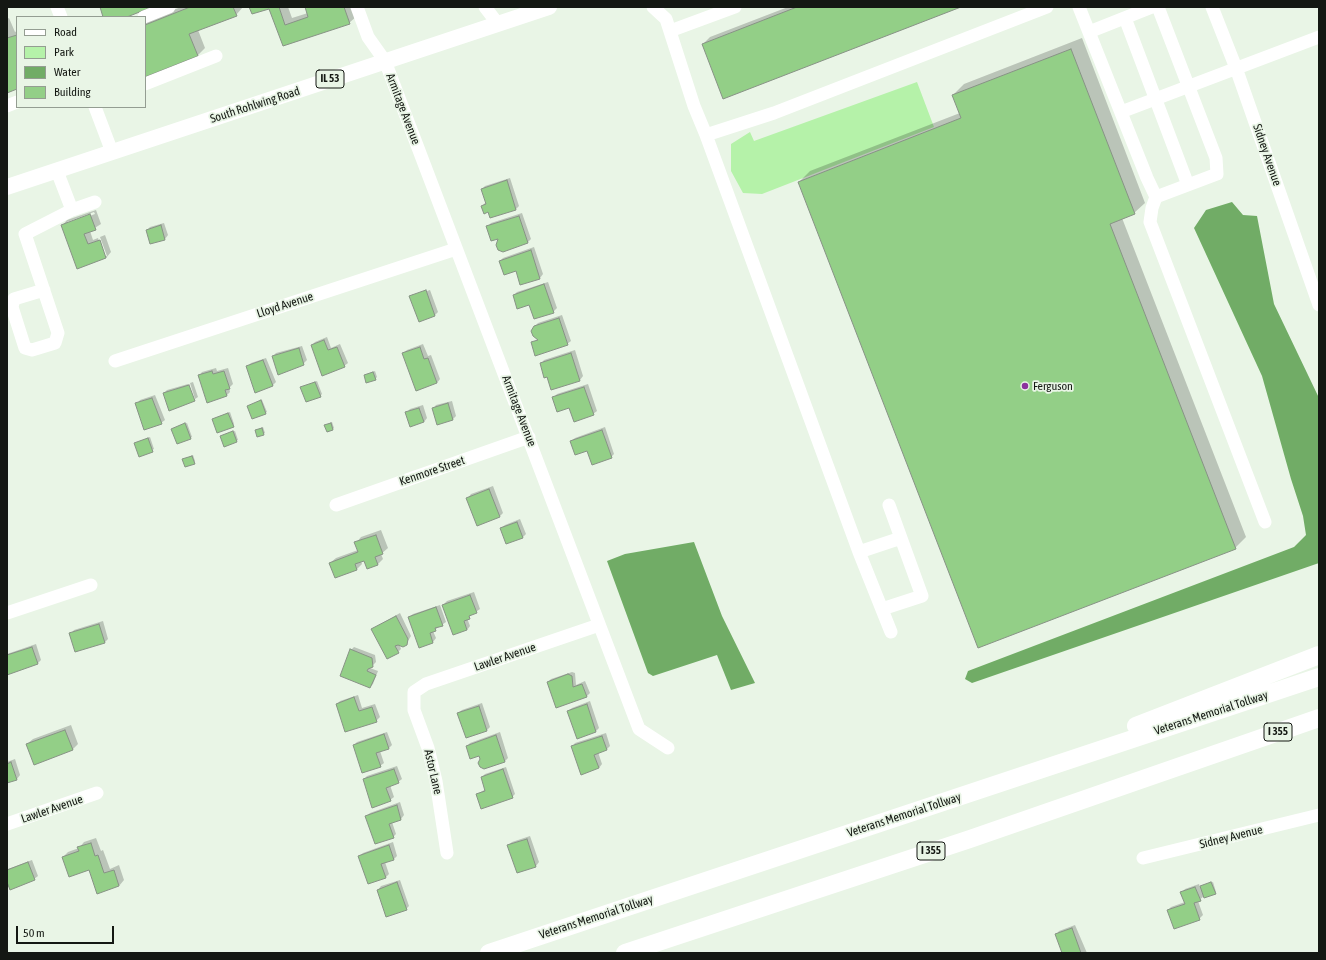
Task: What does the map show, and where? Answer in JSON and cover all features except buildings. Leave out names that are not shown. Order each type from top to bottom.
[{"type":"highway","points":[[997,784],[1179,708],[1319,655]]},
{"type":"highway","name":"Veterans Memorial Tollway","points":[[489,953],[1319,677]]},
{"type":"highway","name":"I 355","points":[[625,953],[978,836],[1319,718]]},
{"type":"highway","points":[[1236,746],[1319,727]]},
{"type":"main road","name":"South Rohlwing Road","points":[[7,187],[549,7]]},
{"type":"street","points":[[146,16],[169,7]]},
{"type":"street","name":"Armitage Avenue","points":[[357,7],[368,37],[385,62],[639,729],[668,748]]},
{"type":"street","points":[[485,7],[498,24]]},
{"type":"street","points":[[653,7],[669,19],[706,135],[859,552],[891,632]]},
{"type":"street","points":[[669,19],[735,7]]},
{"type":"street","points":[[706,135],[774,113],[1024,11],[1047,7]]},
{"type":"street","points":[[1079,7],[1146,178],[1156,197],[1152,208],[1150,222],[1265,522]]},
{"type":"street","points":[[1089,32],[1152,7]]},
{"type":"street","points":[[1156,197],[1217,174],[1216,158],[1158,7]]},
{"type":"street","name":"Sidney Avenue","points":[[1212,7],[1236,68],[1319,305]]},
{"type":"street","points":[[1125,18],[1188,185]]},
{"type":"street","points":[[1120,112],[1319,37]]},
{"type":"street","points":[[146,84],[216,56]]},
{"type":"street","points":[[95,108],[112,152]]},
{"type":"street","points":[[57,171],[72,210]]},
{"type":"street","points":[[44,290],[14,299],[12,307],[25,348],[32,350],[55,343],[58,333],[44,290],[25,234],[72,210],[95,202]]},
{"type":"street","name":"Lloyd Avenue","points":[[115,361],[456,249]]},
{"type":"street","name":"Kenmore Street","points":[[336,505],[529,437]]},
{"type":"street","points":[[882,609],[922,596],[889,505]]},
{"type":"street","points":[[859,552],[901,538]]},
{"type":"street","points":[[7,613],[91,585]]},
{"type":"street","name":"Lawler Avenue","points":[[414,692],[419,687],[426,684],[599,625]]},
{"type":"street","name":"Astor Lane","points":[[414,692],[414,710],[428,748],[436,781],[447,853]]},
{"type":"street","name":"Lawler Avenue","points":[[7,824],[97,794]]},
{"type":"street","name":"Sidney Avenue","points":[[1142,858],[1319,815]]},
{"type":"green space","points":[[917,82],[934,127],[762,194],[743,193],[731,171],[731,144],[750,132],[754,141]]},
{"type":"water","points":[[1232,202],[1243,215],[1257,216],[1274,304],[1319,398],[1319,563],[972,683],[965,679],[968,671],[1294,547],[1306,535],[1303,516],[1262,376],[1194,228],[1206,210]]},
{"type":"water","points":[[694,542],[722,616],[755,683],[731,690],[717,655],[653,676],[648,673],[607,561],[625,554]]},
{"type":"place","name":"Ferguson","points":[[1025,386]]}]
